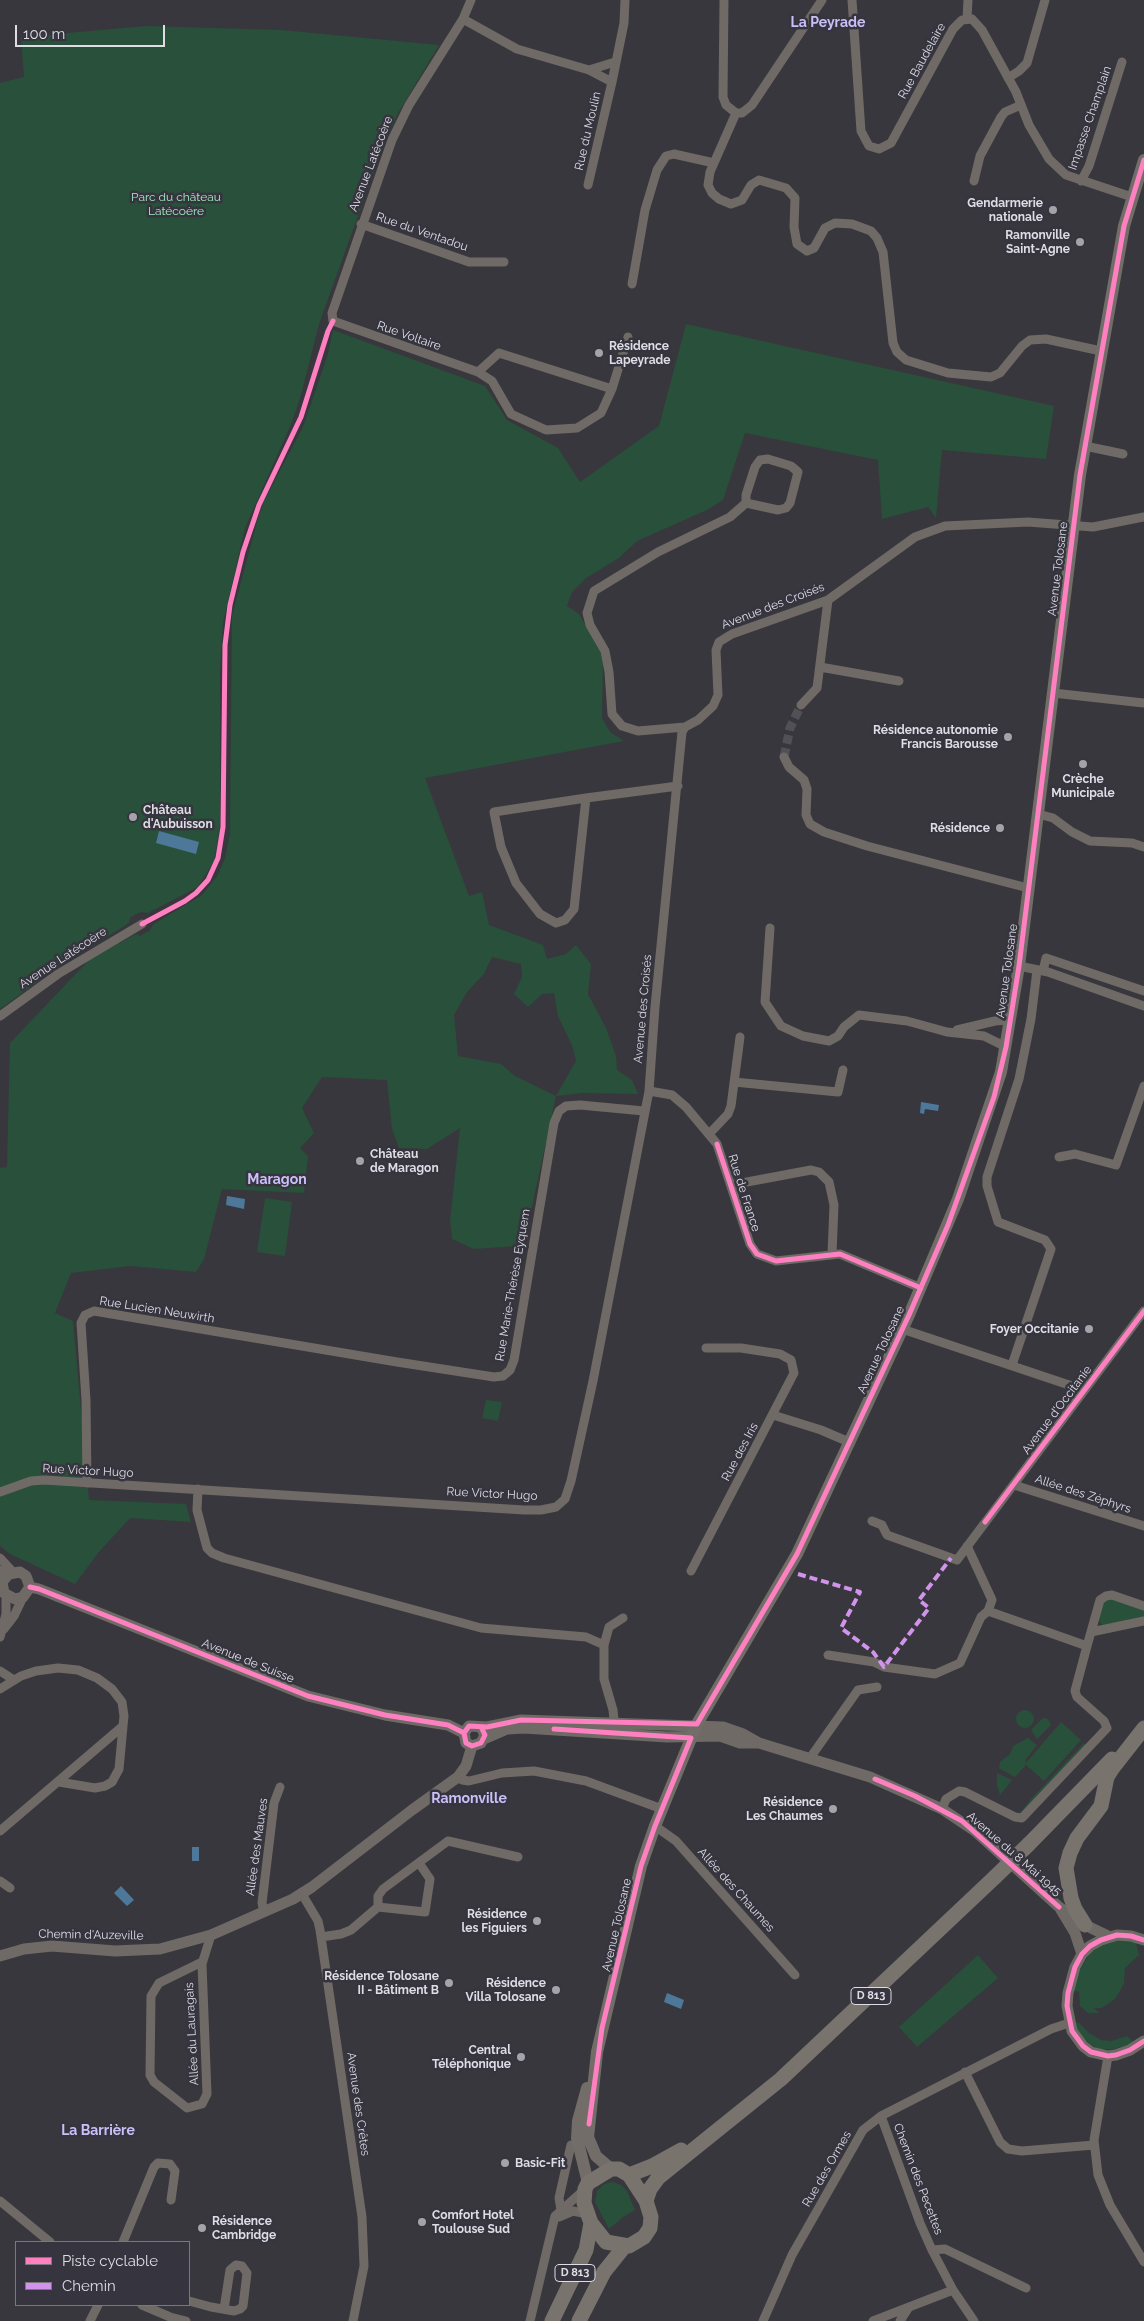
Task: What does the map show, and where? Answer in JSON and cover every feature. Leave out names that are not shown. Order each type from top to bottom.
[{"type":"main road","name":"Avenue Tolosane","points":[[586,2186],[577,2138],[578,2121],[597,2052],[641,1866],[655,1826],[696,1724],[797,1554],[902,1329],[948,1225],[978,1146],[994,1097],[1006,1047],[1019,966],[1073,526],[1085,446],[1101,351],[1132,197],[1144,160]]},
{"type":"main road","name":"D 813","points":[[646,2200],[658,2178],[781,2079],[862,2005],[1029,1844],[1110,1761],[1144,1722]]},
{"type":"main road","points":[[1085,1925],[1075,1910],[1071,1898],[1066,1868],[1070,1852],[1077,1838],[1101,1806],[1107,1777],[1144,1728]]},
{"type":"main road","name":"Avenue Tolosane","points":[[597,2052],[588,2138],[596,2156],[611,2169]]},
{"type":"main road","name":"D 813","points":[[579,2321],[604,2272],[624,2247],[636,2243],[644,2237],[650,2228],[651,2217],[646,2200],[629,2175],[668,2158],[744,2110]]},
{"type":"main road","points":[[586,2186],[611,2169],[619,2169],[629,2175]]},
{"type":"main road","name":"D 813","points":[[552,2321],[586,2250],[589,2218],[584,2203],[586,2186]]},
{"type":"main road","points":[[589,2218],[606,2242],[624,2247]]},
{"type":"street","name":"Avenue Latécoère","points":[[333,321],[332,313],[399,122],[463,19],[471,0]]},
{"type":"street","name":"Rue du Moulin","points":[[588,185],[624,23],[625,0]]},
{"type":"street","points":[[724,0],[723,97],[726,105],[736,112],[742,112],[752,105],[822,0]]},
{"type":"street","name":"Rue Baudelaire","points":[[852,0],[861,132],[864,140],[874,148],[885,147],[896,136],[953,29],[962,20],[967,19]]},
{"type":"street","points":[[968,0],[967,19],[977,23],[1008,78],[1029,125],[1049,159],[1066,175],[1081,182],[1132,197]]},
{"type":"street","points":[[1008,78],[1027,63],[1045,0]]},
{"type":"street","name":"Rue du Moulin","points":[[463,19],[517,49],[589,70],[612,82]]},
{"type":"street","points":[[589,70],[615,62]]},
{"type":"street","name":"Impasse Champlain","points":[[1081,182],[1089,166],[1122,62]]},
{"type":"street","points":[[974,181],[980,156],[1001,117],[1005,112],[1021,105]]},
{"type":"street","points":[[736,112],[710,172],[708,185],[712,193],[719,199],[731,204],[742,200],[751,185],[758,180],[786,188],[796,198],[794,227],[797,244],[807,251],[814,248],[826,228],[835,223],[852,224],[871,231],[877,238],[883,252],[893,343],[897,352],[906,360],[948,373],[990,377],[1000,373],[1022,346],[1030,340],[1046,339],[1101,351]]},
{"type":"street","points":[[632,284],[645,210],[657,170],[666,156],[674,154],[714,163]]},
{"type":"street","name":"Rue du Ventadou","points":[[362,224],[468,262],[504,262]]},
{"type":"street","name":"Rue Voltaire","points":[[333,321],[478,372],[492,381],[511,414],[546,430],[577,428],[600,413],[612,389],[628,337]]},
{"type":"street","points":[[478,372],[499,353],[612,389]]},
{"type":"street","points":[[1085,446],[1122,454]]},
{"type":"street","points":[[685,727],[638,731],[622,726],[612,714],[610,672],[605,651],[590,625],[587,613],[594,591],[658,552],[730,517],[746,503],[746,495],[755,467],[760,460],[768,459],[791,466],[798,472],[790,503],[786,508],[778,510],[746,503]]},
{"type":"street","name":"Avenue des Croisés","points":[[649,1091],[655,1007],[682,732],[685,727],[698,720],[716,701],[719,684],[716,650],[719,642],[724,637],[828,600],[915,537],[945,526],[1028,522],[1093,528],[1144,518]]},
{"type":"street","points":[[800,705],[817,688],[828,600]]},
{"type":"street","points":[[820,667],[900,681]]},
{"type":"street","points":[[1053,693],[1144,703]]},
{"type":"street","points":[[784,757],[789,768],[804,780],[808,789],[806,815],[810,824],[824,832],[867,846],[1028,888]]},
{"type":"street","points":[[586,798],[574,909],[566,920],[556,923],[540,914],[516,883],[501,846],[494,812],[586,798],[678,786]]},
{"type":"street","points":[[1038,814],[1052,818],[1072,832],[1090,841],[1132,843],[1144,847]]},
{"type":"street","name":"Avenue Latécoère","points":[[0,1016],[58,974],[142,924]]},
{"type":"street","points":[[770,928],[765,1002],[781,1026],[804,1036],[829,1041],[838,1036],[844,1027],[859,1015],[907,1021],[947,1032],[984,1036],[1006,1047]]},
{"type":"street","points":[[1012,1365],[1051,1250],[1045,1240],[998,1222],[987,1186],[987,1177],[1019,1079],[1040,970],[1046,958],[1144,991]]},
{"type":"street","points":[[1019,966],[1040,970],[1144,1006]]},
{"type":"street","points":[[947,1032],[994,1021],[1010,1020]]},
{"type":"street","points":[[710,1133],[728,1114],[740,1037]]},
{"type":"street","points":[[734,1082],[838,1092],[843,1070]]},
{"type":"street","points":[[1059,1157],[1075,1154],[1116,1165],[1144,1086]]},
{"type":"street","name":"Rue Victor Hugo","points":[[0,1492],[31,1480],[524,1510],[541,1510],[556,1507],[565,1500],[571,1481],[594,1377],[649,1091]]},
{"type":"street","name":"Rue de France","points":[[649,1091],[672,1095],[710,1133],[717,1144],[750,1244],[757,1254],[776,1261],[832,1254],[850,1257],[921,1288]]},
{"type":"street","name":"Rue Marie-Thérèse Eyquem","points":[[243,1337],[494,1377],[503,1376],[510,1370],[514,1360],[554,1122],[559,1111],[566,1106],[580,1105],[644,1112]]},
{"type":"street","points":[[730,1185],[811,1170],[819,1172],[829,1182],[834,1205],[832,1254]]},
{"type":"street","name":"Rue Lucien Neuwirth","points":[[88,1483],[86,1400],[81,1323],[85,1315],[94,1311],[243,1337]]},
{"type":"street","name":"Avenue d'Occitanie","points":[[872,1521],[882,1525],[887,1535],[957,1560],[1144,1311]]},
{"type":"street","points":[[902,1329],[1084,1390]]},
{"type":"street","points":[[706,1348],[741,1348],[770,1352],[780,1354],[791,1360],[794,1365],[794,1373],[773,1415]]},
{"type":"street","name":"Rue des Iris","points":[[691,1572],[773,1415],[821,1430],[849,1442]]},
{"type":"street","name":"Allée des Zéphyrs","points":[[1014,1485],[1144,1526]]},
{"type":"street","points":[[198,1489],[197,1510],[207,1548],[212,1553],[224,1558],[481,1628],[586,1637],[604,1645]]},
{"type":"street","points":[[828,1655],[874,1662],[884,1667],[935,1674],[960,1663],[981,1617],[988,1611],[992,1600],[967,1546]]},
{"type":"street","points":[[0,1558],[7,1572],[2,1582],[6,1614],[1,1634]]},
{"type":"street","name":"Avenue de Suisse","points":[[7,1572],[20,1572],[26,1576],[26,1592]]},
{"type":"street","name":"Avenue de Suisse","points":[[3,1590],[14,1599],[26,1592],[39,1589],[308,1696],[385,1715],[448,1725],[464,1733]]},
{"type":"street","points":[[1,1634],[14,1616],[26,1592]]},
{"type":"street","points":[[942,1809],[946,1798],[959,1791],[965,1792],[1015,1817],[1022,1818],[1107,1728],[1104,1721],[1076,1697],[1075,1691],[1100,1600],[1112,1594],[1144,1606]]},
{"type":"street","points":[[988,1611],[1087,1646]]},
{"type":"street","points":[[616,1727],[604,1679],[604,1645],[609,1628],[623,1618]]},
{"type":"street","points":[[1091,1632],[1144,1621]]},
{"type":"street","points":[[0,1689],[14,1680],[36,1671],[58,1668],[78,1670],[92,1675],[107,1685],[120,1699],[124,1712],[120,1768],[112,1782],[95,1788],[59,1782]]},
{"type":"street","points":[[0,1671],[14,1680]]},
{"type":"street","points":[[810,1758],[858,1690],[877,1687]]},
{"type":"street","points":[[691,1738],[616,1727],[521,1720],[481,1727],[473,1725],[469,1726],[464,1733],[466,1743],[472,1746],[481,1744],[484,1740],[507,1729],[616,1727],[696,1724]]},
{"type":"street","name":"Avenue du 8 Mai 1945","points":[[696,1724],[723,1727],[743,1734],[759,1743],[870,1777],[942,1809],[975,1831],[1059,1907],[1085,1925],[1110,1937]]},
{"type":"street","points":[[0,1831],[123,1726]]},
{"type":"street","points":[[481,1727],[485,1733],[484,1740]]},
{"type":"street","name":"Avenue du 8 Mai 1945","points":[[691,1738],[720,1736],[740,1743],[759,1743]]},
{"type":"street","name":"Chemin d'Auzeville","points":[[0,1956],[24,1949],[52,1946],[115,1951],[160,1949],[211,1935],[267,1910],[304,1898],[338,1867],[458,1777],[466,1766],[472,1746]]},
{"type":"street","points":[[458,1777],[469,1781],[502,1773],[534,1771],[586,1781],[662,1809]]},
{"type":"street","name":"Allée des Mauves","points":[[267,1910],[262,1903],[274,1804],[280,1787]]},
{"type":"street","name":"Allée des Chaumes","points":[[655,1826],[676,1841],[795,1975]]},
{"type":"street","points":[[378,1907],[378,1896],[383,1889],[448,1841],[518,1857]]},
{"type":"street","points":[[321,1937],[341,1934],[351,1930],[378,1907],[425,1912],[430,1879],[419,1863]]},
{"type":"street","points":[[0,1881],[10,1888]]},
{"type":"street","name":"Avenue des Crêtes","points":[[304,1898],[318,1921],[321,1937],[364,2240],[364,2266],[353,2321]]},
{"type":"street","name":"Avenue du 8 Mai 1945","points":[[1059,1907],[1075,1933],[1082,1954]]},
{"type":"street","name":"Allée du Lauragais","points":[[202,1962],[159,1982],[151,1996],[150,2075],[154,2082],[187,2108],[202,2104],[207,2094],[202,1962],[211,1935]]},
{"type":"street","points":[[1143,1938],[1124,1935],[1096,1942],[1082,1954],[1071,1977],[1068,1993],[1069,2023],[1072,2031],[1083,2046],[1091,2052],[1108,2056],[1125,2052],[1144,2041]]},
{"type":"street","name":"Chemin d'Auzeville","points":[[0,1963],[24,1949]]},
{"type":"street","name":"Rue des Ormes","points":[[763,2321],[792,2255],[864,2130],[881,2116],[965,2072],[1052,2029],[1069,2023]]},
{"type":"street","points":[[1108,2056],[1094,2145],[1098,2175],[1110,2205],[1144,2262]]},
{"type":"street","points":[[965,2072],[1000,2142],[1008,2149],[1022,2151],[1094,2145]]},
{"type":"street","name":"Chemin des Pecettes","points":[[881,2116],[932,2250],[952,2290],[974,2321]]},
{"type":"street","points":[[561,2210],[559,2198],[571,2145]]},
{"type":"street","points":[[123,2241],[154,2166],[158,2163],[170,2164],[175,2171],[171,2200]]},
{"type":"street","points":[[530,2321],[555,2216],[586,2186]]},
{"type":"street","points":[[0,2200],[49,2241]]},
{"type":"street","points":[[553,2223],[569,2212],[578,2211],[589,2218]]},
{"type":"street","name":"Chemin des Pecettes","points":[[932,2250],[944,2249],[1026,2288]]},
{"type":"street","points":[[190,2301],[224,2309],[237,2311],[242,2306],[247,2273],[242,2266],[236,2266],[230,2270],[224,2309]]},
{"type":"street","points":[[873,2321],[952,2290]]},
{"type":"street","points":[[90,2321],[98,2306]]},
{"type":"street","points":[[144,2306],[170,2317],[186,2321]]},
{"type":"street","points":[[900,2321],[909,2307]]},
{"type":"green space","name":"Parc du château Latécoère","points":[[147,26],[281,30],[439,45],[397,115],[380,155],[319,324],[301,395],[292,422],[245,528],[223,623],[220,670],[220,825],[214,861],[198,887],[148,913],[141,912],[136,914],[130,918],[129,923],[58,967],[0,1009],[0,83],[24,77],[21,37]]},
{"type":"green space","points":[[686,324],[1054,406],[1046,459],[942,450],[936,518],[928,507],[882,519],[878,460],[745,433],[723,500],[707,510],[637,541],[619,558],[586,578],[572,592],[567,606],[579,614],[603,657],[602,718],[610,732],[624,741],[425,778],[469,896],[482,892],[489,925],[543,945],[547,959],[566,954],[576,945],[591,964],[588,994],[606,1028],[616,1056],[617,1070],[632,1080],[638,1094],[582,1093],[556,1096],[526,1234],[517,1246],[474,1249],[452,1239],[450,1221],[460,1128],[427,1149],[399,1148],[392,1129],[387,1080],[322,1077],[302,1108],[314,1133],[300,1148],[308,1156],[304,1193],[222,1189],[204,1259],[196,1272],[130,1266],[71,1273],[55,1313],[73,1321],[89,1500],[186,1504],[191,1522],[130,1518],[98,1553],[75,1584],[10,1554],[0,1546],[0,1168],[7,1167],[10,1043],[90,959],[136,934],[140,936],[149,931],[154,924],[202,895],[218,875],[225,858],[230,834],[232,616],[264,501],[303,427],[328,354],[333,330],[485,386],[507,420],[558,448],[580,482],[659,426]],"holes":[[[492,957],[521,964],[522,977],[514,994],[528,1007],[542,994],[554,993],[558,1016],[573,1048],[576,1061],[556,1096],[515,1076],[501,1064],[458,1056],[454,1015],[467,992],[484,974]]]},
{"type":"green space","points":[[265,1198],[292,1202],[285,1256],[257,1252]]},
{"type":"green space","points":[[486,1400],[502,1402],[498,1421],[482,1418]]},
{"type":"green space","points":[[1111,1599],[1144,1609],[1144,1618],[1102,1625],[1098,1619],[1103,1603]]},
{"type":"green space","points":[[1021,1710],[1029,1710],[1034,1715],[1032,1726],[1021,1728],[1016,1723],[1016,1715]]},
{"type":"green space","points":[[1043,1718],[1048,1719],[1051,1725],[1037,1739],[1031,1730]]},
{"type":"green space","points":[[1061,1722],[1081,1740],[1044,1781],[1025,1764]]},
{"type":"green space","points":[[1028,1738],[1037,1745],[1026,1759],[1025,1766],[1015,1777],[999,1768],[1000,1762],[1010,1754],[1013,1746]]},
{"type":"green space","points":[[1084,1743],[1087,1745],[1021,1815],[1020,1813],[1031,1799]]},
{"type":"green space","points":[[997,1773],[1012,1780],[1000,1795],[997,1785]]},
{"type":"green space","points":[[1114,1941],[1136,1943],[1139,1955],[1125,1968],[1124,1984],[1115,1999],[1102,2008],[1094,2008],[1099,2013],[1088,2013],[1080,2006],[1079,1992],[1073,1990],[1077,1975],[1090,1953],[1103,1944]]},
{"type":"green space","points":[[978,1955],[998,1978],[917,2047],[899,2027]]},
{"type":"green space","points":[[1078,2022],[1089,2033],[1101,2040],[1112,2041],[1127,2036],[1134,2043],[1114,2049],[1098,2049],[1081,2037],[1074,2024]]},
{"type":"green space","points":[[613,2182],[621,2185],[627,2191],[635,2210],[609,2229],[595,2202],[597,2191],[604,2184]]},
{"type":"water","points":[[159,831],[199,842],[196,854],[156,843]]},
{"type":"water","points":[[921,1102],[939,1105],[938,1111],[925,1109],[924,1114],[920,1113]]},
{"type":"water","points":[[227,1196],[245,1199],[244,1209],[226,1205]]},
{"type":"water","points":[[192,1847],[199,1847],[199,1861],[192,1861]]},
{"type":"water","points":[[121,1886],[134,1900],[127,1906],[114,1893]]},
{"type":"water","points":[[667,1993],[684,2000],[681,2009],[664,2002]]},
{"type":"tunnel","points":[[784,757],[790,728],[801,705]]},
{"type":"marked path","points":[[798,1574],[860,1592],[841,1628],[873,1652],[884,1667],[929,1608],[919,1600],[951,1558]]},
{"type":"cycle path","points":[[481,1727],[485,1735],[481,1743],[472,1746],[466,1743],[464,1733],[469,1726],[487,1727],[521,1720],[697,1724],[797,1554],[909,1315],[948,1225],[994,1097],[1006,1047],[1019,966],[1080,475],[1124,226],[1144,160]]},
{"type":"cycle path","points":[[142,924],[196,893],[208,880],[218,858],[223,827],[225,645],[230,605],[243,552],[259,505],[301,417],[328,331],[333,321]]},
{"type":"cycle path","points":[[717,1144],[750,1244],[757,1254],[776,1261],[840,1254],[921,1288]]},
{"type":"cycle path","points":[[985,1522],[1144,1311]]},
{"type":"cycle path","points":[[30,1587],[308,1696],[385,1715],[448,1725],[464,1733]]},
{"type":"cycle path","points":[[554,1729],[691,1738],[655,1826],[641,1866],[602,2028],[589,2124]]},
{"type":"cycle path","points":[[875,1779],[915,1796],[962,1821],[1059,1907]]},
{"type":"cycle path","points":[[1144,1940],[1131,1936],[1117,1935],[1090,1946],[1082,1954],[1075,1967],[1068,1993],[1067,2006],[1072,2031],[1083,2046],[1091,2052],[1108,2056],[1116,2055],[1130,2050],[1144,2041]]},
{"type":"place","name":"Gendarmerie nationale","points":[[1053,210]]},
{"type":"place","name":"Ramonville Saint-Agne","points":[[1080,242]]},
{"type":"place","name":"Résidence Lapeyrade","points":[[599,353]]},
{"type":"place","name":"Résidence autonomie Francis Barousse","points":[[1008,737]]},
{"type":"place","name":"Crèche Municipale","points":[[1083,764]]},
{"type":"place","name":"Château d'Aubuisson","points":[[133,817]]},
{"type":"place","name":"Résidence","points":[[1000,828]]},
{"type":"place","name":"Château de Maragon","points":[[360,1161]]},
{"type":"place","name":"Foyer Occitanie","points":[[1089,1329]]},
{"type":"place","name":"Résidence Les Chaumes","points":[[833,1809]]},
{"type":"place","name":"Résidence les Figuiers","points":[[537,1921]]},
{"type":"place","name":"Résidence Tolosane II - Bâtiment B","points":[[449,1983]]},
{"type":"place","name":"Résidence Villa Tolosane","points":[[556,1990]]},
{"type":"place","name":"Central Téléphonique","points":[[521,2057]]},
{"type":"place","name":"Basic-Fit","points":[[505,2163]]},
{"type":"place","name":"Comfort Hotel Toulouse Sud","points":[[422,2222]]},
{"type":"place","name":"Résidence Cambridge","points":[[202,2228]]},
{"type":"district","name":"La Peyrade","points":[[828,23]]},
{"type":"district","name":"Maragon","points":[[277,1180]]},
{"type":"district","name":"Ramonville","points":[[469,1799]]},
{"type":"district","name":"La Barrière","points":[[98,2131]]}]
